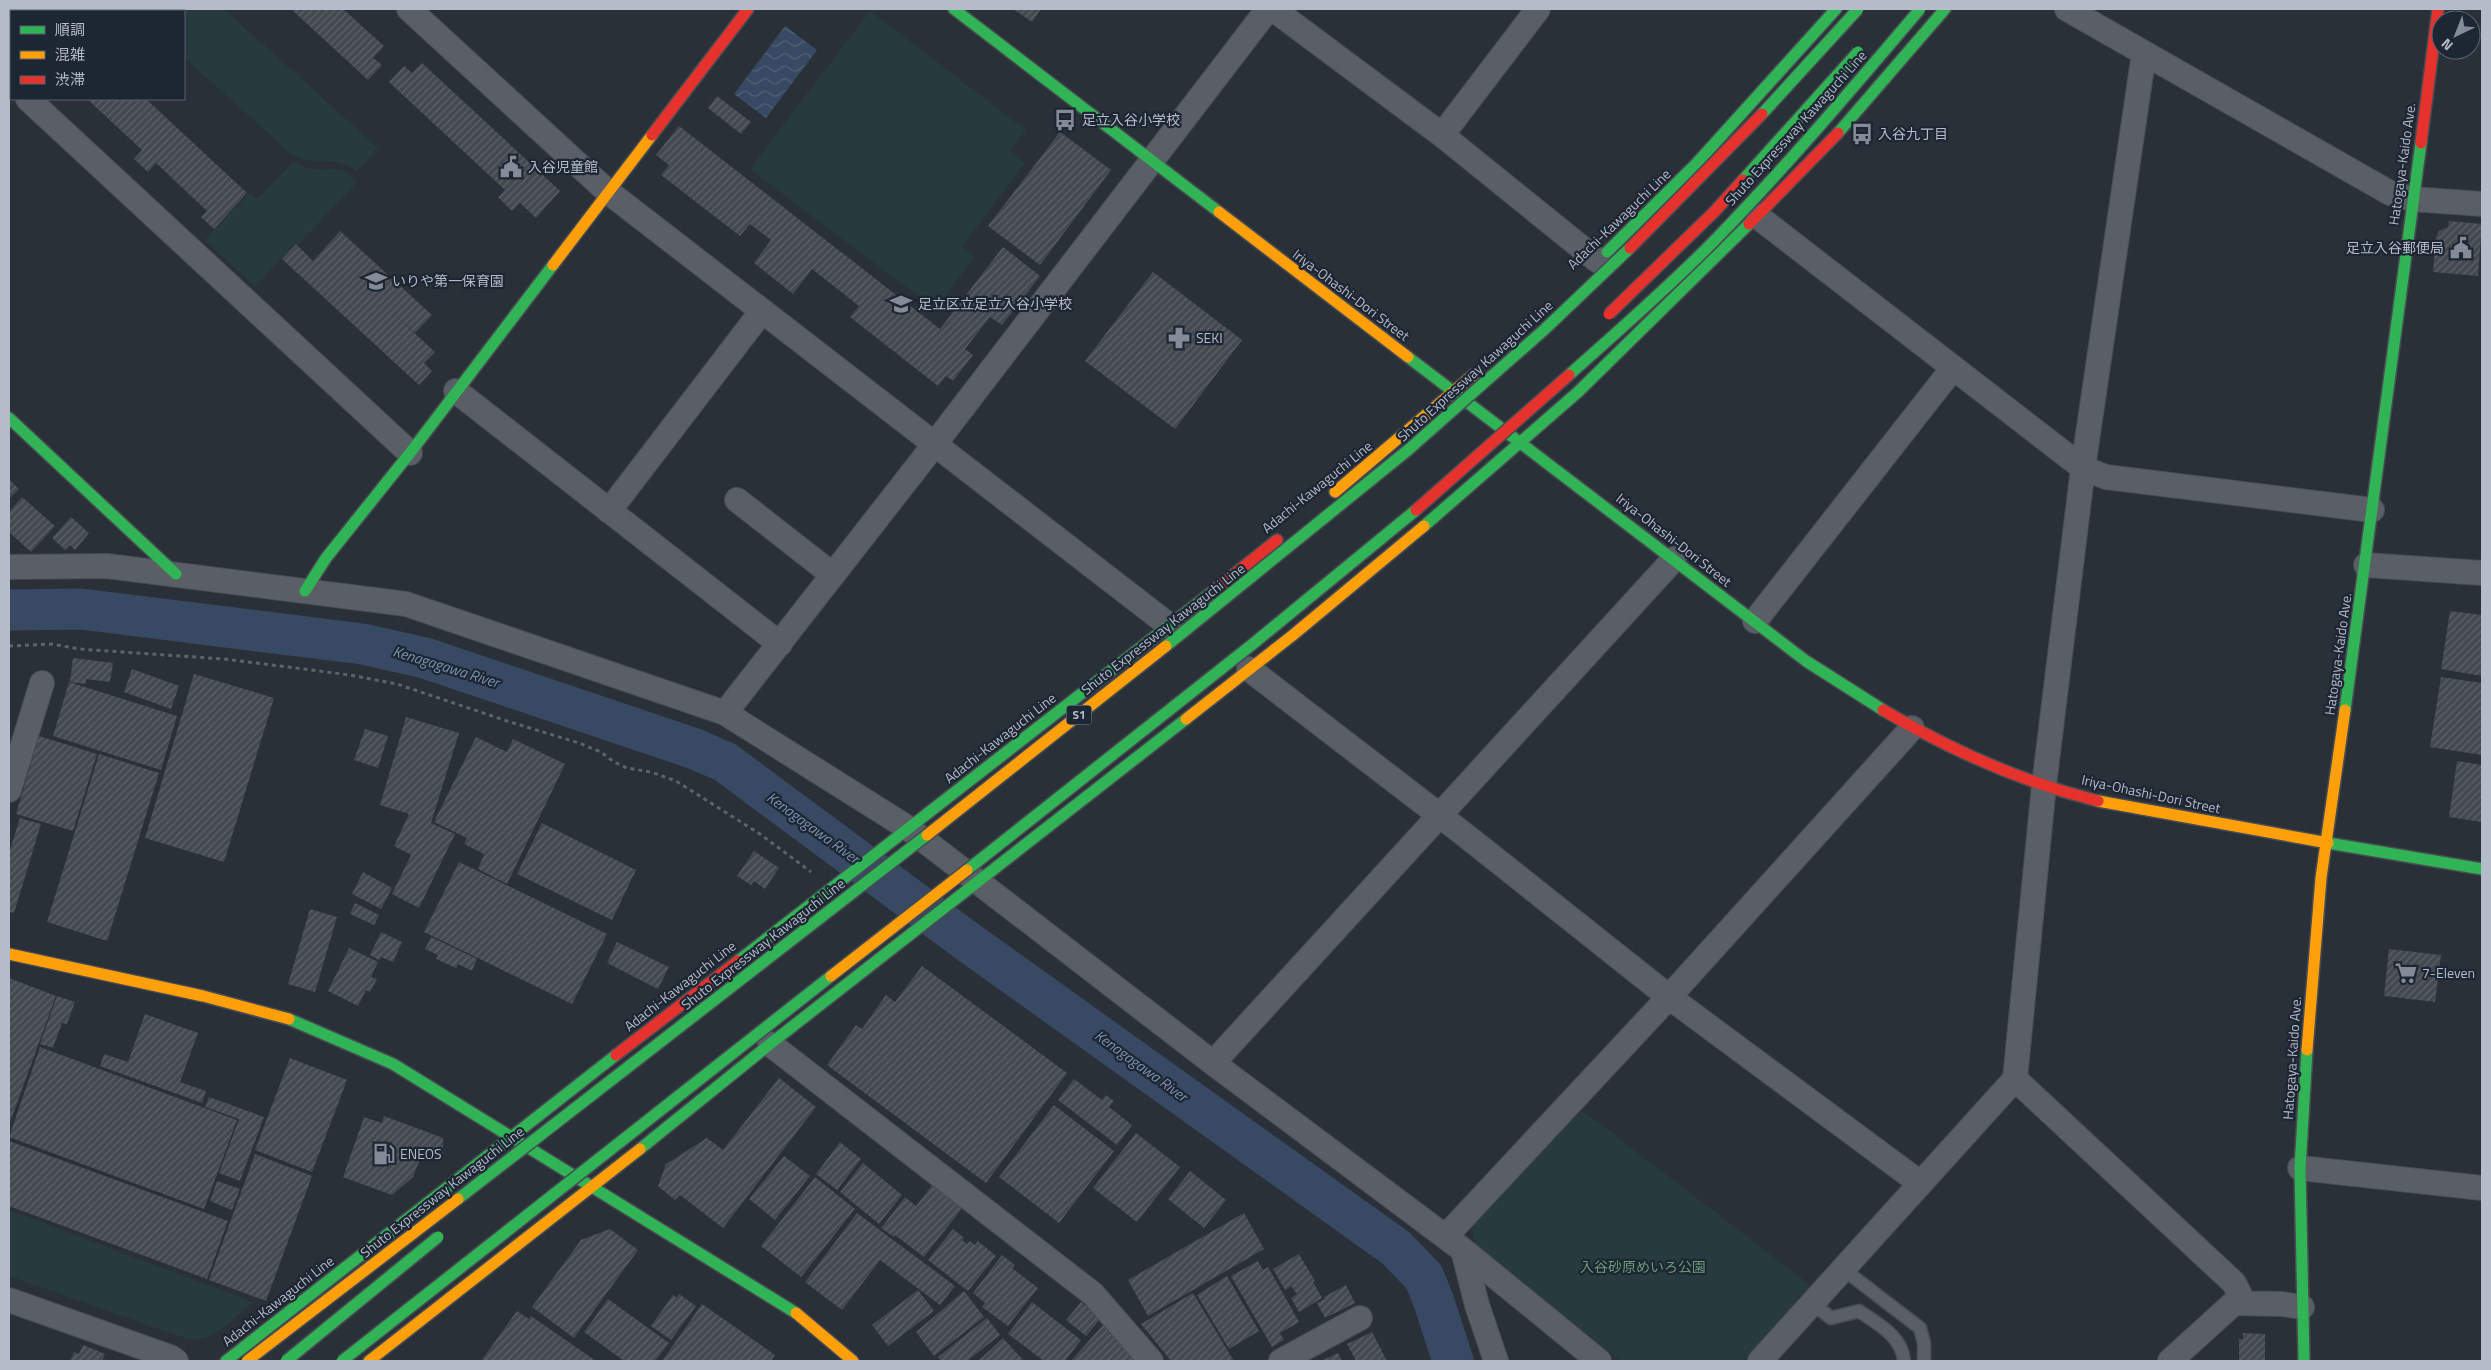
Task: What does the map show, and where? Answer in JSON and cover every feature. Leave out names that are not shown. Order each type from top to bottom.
[{"type":"main road","points":[[305,591],[326,558],[410,453],[607,191],[748,9]]},
{"type":"main road","name":"Iriya-Ohashi-Dori Street","points":[[954,9],[1755,621],[1856,695],[1912,728],[1979,759],[2044,785],[2109,803],[2325,843],[2482,869]]},
{"type":"main road","name":"Adachi-Kawaguchi Line","points":[[1595,264],[1696,164],[1836,9]]},
{"type":"main road","name":"Shuto Expressway Kawaguchi Line","points":[[247,1361],[808,929],[1229,596],[1408,450],[1545,329],[1660,220],[1791,84],[1858,9]]},
{"type":"main road","name":"Shuto Expressway Kawaguchi Line","points":[[342,1361],[773,1020],[1140,734],[1334,579],[1488,449],[1625,324],[1730,224],[1836,108],[1920,9]]},
{"type":"main road","points":[[369,1361],[593,1188],[770,1044],[1249,669],[1470,488],[1661,312],[1757,216],[1840,131],[1945,9]]},
{"type":"main road","name":"Hatogaya-Kaido Ave.","points":[[2304,1361],[2300,1168],[2314,953],[2325,843],[2366,565],[2438,9]]},
{"type":"main road","points":[[1601,320],[1715,211],[1865,44]]},
{"type":"main road","name":"Adachi-Kawaguchi Line","points":[[1328,498],[1482,367]]},
{"type":"main road","points":[[1487,427],[1502,414]]},
{"type":"main road","points":[[9,418],[176,574]]},
{"type":"main road","points":[[1140,734],[1389,517]]},
{"type":"main road","name":"Adachi-Kawaguchi Line","points":[[226,1361],[510,1137],[1170,626],[1284,534]]},
{"type":"main road","points":[[661,1056],[808,929]]},
{"type":"main road","points":[[9,954],[203,996],[295,1021],[393,1064],[794,1312],[852,1361]]},
{"type":"main road","points":[[531,1162],[547,1149]]},
{"type":"main road","points":[[286,1361],[448,1229]]},
{"type":"street","points":[[409,9],[607,191],[1170,626]]},
{"type":"street","points":[[725,713],[934,445],[1268,9]]},
{"type":"street","points":[[1273,9],[1442,135],[1595,264]]},
{"type":"street","points":[[1442,135],[1538,9]]},
{"type":"street","points":[[2067,9],[2390,193],[2412,199],[2482,204]]},
{"type":"street","points":[[1760,1361],[2015,1079],[2044,785],[2083,468],[2144,53]]},
{"type":"street","points":[[29,100],[410,453]]},
{"type":"street","points":[[1757,216],[2083,468],[2106,477],[2372,510]]},
{"type":"street","points":[[609,511],[762,311]]},
{"type":"street","points":[[1755,621],[1953,368]]},
{"type":"street","points":[[456,391],[780,644]]},
{"type":"street","points":[[737,500],[833,575]]},
{"type":"street","points":[[1214,1063],[1674,559]]},
{"type":"street","points":[[2366,565],[2482,573]]},
{"type":"street","points":[[9,566],[107,566],[406,604],[725,713],[908,828],[977,883],[1454,1243],[1599,1361]]},
{"type":"street","points":[[1249,669],[1440,815],[1669,997],[1920,1183]]},
{"type":"street","points":[[9,790],[42,683]]},
{"type":"street","points":[[1454,1243],[1669,997],[1912,728]]},
{"type":"street","points":[[770,1044],[1093,1294],[1151,1361]]},
{"type":"street","points":[[2015,1079],[2234,1282],[2244,1303]]},
{"type":"street","points":[[2300,1168],[2482,1188]]},
{"type":"street","points":[[1454,1243],[1496,1361]]},
{"type":"street","points":[[9,1300],[176,1361]]},
{"type":"street","points":[[2170,1361],[2234,1304],[2302,1307]]},
{"type":"street","points":[[1281,1361],[1360,1318]]},
{"type":"lane","points":[[1844,1269],[1920,1328],[1924,1343],[1924,1361]]},
{"type":"lane","points":[[1812,1303],[1831,1318],[1860,1311],[1886,1329],[1897,1340],[1904,1361]]},
{"type":"path","points":[[9,646],[52,644],[79,649],[224,659],[350,675],[397,684],[579,743],[601,752],[614,762],[627,768],[651,772],[676,781],[760,834],[814,874]]},
{"type":"green space","points":[[224,9],[378,148],[357,171],[341,163],[309,161],[291,154],[185,58],[185,10],[132,10]]},
{"type":"green space","points":[[870,11],[1026,130],[1010,151],[1025,163],[962,246],[975,256],[935,309],[750,169]]},
{"type":"green space","points":[[294,161],[306,168],[344,170],[357,182],[298,245],[296,243],[255,287],[205,240],[250,192],[257,199]]},
{"type":"green space","name":"入谷砂原めいろ公園","points":[[1582,1110],[1810,1285],[1743,1361],[1621,1361],[1474,1244],[1472,1226]]},
{"type":"green space","points":[[9,1210],[253,1302],[232,1321],[216,1332],[199,1339],[190,1340],[9,1276]]},
{"type":"water","points":[[785,26],[817,50],[766,118],[734,94]]},
{"type":"building","points":[[291,9],[343,9],[384,46],[373,58],[382,65],[368,80]]},
{"type":"building","points":[[1013,9],[1041,9],[1032,22]]},
{"type":"building","points":[[422,63],[560,191],[536,218],[520,203],[512,211],[498,197],[505,190],[389,82],[404,66],[412,73]]},
{"type":"building","points":[[717,96],[751,122],[741,134],[708,108]]},
{"type":"building","points":[[88,100],[147,100],[247,193],[214,229],[201,217],[207,211],[156,163],[148,172],[134,159],[142,150]]},
{"type":"building","points":[[679,126],[940,329],[1003,247],[1040,276],[1002,325],[990,317],[965,349],[973,355],[953,381],[946,376],[938,386],[850,317],[859,306],[812,269],[793,294],[754,263],[771,240],[750,224],[740,236],[661,175],[669,165],[656,155]]},
{"type":"building","points":[[1060,132],[1111,170],[1040,265],[988,226]]},
{"type":"building","points":[[2449,221],[2482,224],[2478,276],[2433,272],[2436,237],[2439,231],[2448,227]]},
{"type":"building","points":[[340,231],[432,315],[415,333],[386,307],[435,352],[424,363],[432,371],[419,385],[282,259],[296,244],[313,261]]},
{"type":"building","points":[[1153,272],[1242,340],[1175,429],[1085,361]]},
{"type":"building","points":[[9,479],[19,489],[9,499]]},
{"type":"building","points":[[22,497],[55,526],[31,552],[9,532],[9,512]]},
{"type":"building","points":[[71,517],[89,533],[75,550],[70,545],[65,550],[52,538]]},
{"type":"building","points":[[2450,611],[2482,615],[2482,676],[2441,669]]},
{"type":"building","points":[[73,658],[113,663],[110,682],[86,679],[86,684],[70,682]]},
{"type":"building","points":[[132,669],[179,686],[171,709],[124,692]]},
{"type":"building","points":[[194,674],[274,698],[224,862],[145,838]]},
{"type":"building","points":[[2441,677],[2482,683],[2482,755],[2430,747]]},
{"type":"building","points":[[69,682],[177,716],[161,770],[53,736]]},
{"type":"building","points":[[406,717],[459,733],[431,823],[455,834],[419,908],[392,894],[411,855],[394,846],[409,814],[380,805]]},
{"type":"building","points":[[365,729],[388,736],[378,768],[354,760]]},
{"type":"building","points":[[39,736],[97,754],[73,831],[16,814]]},
{"type":"building","points":[[476,737],[507,752],[513,739],[565,764],[507,884],[478,869],[484,854],[464,844],[467,838],[434,822]]},
{"type":"building","points":[[99,754],[159,773],[107,941],[47,922]]},
{"type":"building","points":[[2457,761],[2482,765],[2482,822],[2449,817]]},
{"type":"building","points":[[20,818],[41,824],[14,913],[9,912],[9,853]]},
{"type":"building","points":[[542,823],[636,870],[612,920],[517,874]]},
{"type":"building","points":[[754,851],[779,868],[765,889],[754,881],[751,885],[737,876]]},
{"type":"building","points":[[459,862],[607,934],[572,1004],[424,932]]},
{"type":"building","points":[[363,872],[392,888],[381,909],[352,894]]},
{"type":"building","points":[[355,903],[379,915],[374,925],[350,914]]},
{"type":"building","points":[[310,909],[337,917],[315,992],[288,984]]},
{"type":"building","points":[[381,932],[402,942],[393,962],[381,957],[379,960],[370,955]]},
{"type":"building","points":[[431,937],[477,959],[472,971],[458,964],[456,968],[436,959],[438,955],[425,949]]},
{"type":"building","points":[[617,942],[669,967],[658,989],[607,963]]},
{"type":"building","points":[[349,948],[378,962],[371,977],[377,979],[370,992],[366,990],[358,1006],[328,991]]},
{"type":"building","points":[[2389,949],[2441,955],[2435,1002],[2384,996]]},
{"type":"building","points":[[922,966],[1067,1073],[986,1183],[827,1065],[856,1025],[862,1029],[886,995],[895,1002]]},
{"type":"building","points":[[9,978],[56,996],[9,1125]]},
{"type":"building","points":[[57,996],[75,1002],[67,1024],[62,1023],[53,1048],[40,1044]]},
{"type":"building","points":[[145,1014],[198,1033],[180,1082],[206,1091],[202,1103],[100,1066],[104,1054],[128,1062]]},
{"type":"building","points":[[40,1047],[237,1120],[204,1209],[9,1137]]},
{"type":"building","points":[[290,1058],[347,1080],[312,1172],[255,1150]]},
{"type":"building","points":[[779,1078],[816,1107],[723,1228],[680,1195],[675,1200],[658,1186],[666,1164],[707,1138],[723,1150]]},
{"type":"building","points":[[1074,1079],[1102,1100],[1106,1095],[1114,1101],[1109,1107],[1132,1125],[1117,1145],[1058,1100]]},
{"type":"building","points":[[209,1097],[264,1117],[240,1181],[219,1173],[239,1119],[205,1107]]},
{"type":"building","points":[[1054,1105],[1114,1151],[1059,1223],[999,1177]]},
{"type":"building","points":[[384,1116],[443,1138],[443,1156],[424,1149],[413,1177],[392,1195],[343,1177],[364,1117],[382,1123]]},
{"type":"building","points":[[1136,1133],[1180,1167],[1137,1222],[1093,1188]]},
{"type":"building","points":[[9,1141],[228,1221],[207,1279],[9,1206]]},
{"type":"building","points":[[840,1142],[861,1159],[837,1190],[816,1174]]},
{"type":"building","points":[[255,1154],[312,1176],[266,1301],[209,1280]]},
{"type":"building","points":[[784,1156],[810,1176],[775,1220],[749,1199]]},
{"type":"building","points":[[863,1163],[902,1195],[879,1224],[840,1192]]},
{"type":"building","points":[[1190,1171],[1226,1200],[1204,1228],[1168,1199]]},
{"type":"building","points":[[815,1177],[855,1209],[801,1277],[761,1246]]},
{"type":"building","points":[[217,1181],[240,1189],[232,1210],[210,1201]]},
{"type":"building","points":[[933,1184],[963,1207],[924,1257],[895,1235],[894,1237],[881,1228],[905,1197],[916,1206]]},
{"type":"building","points":[[857,1213],[955,1286],[940,1305],[880,1260],[842,1310],[805,1282]]},
{"type":"building","points":[[1244,1213],[1264,1249],[1148,1316],[1128,1280]]},
{"type":"building","points":[[610,1229],[638,1250],[574,1338],[532,1307],[581,1240]]},
{"type":"building","points":[[953,1229],[964,1238],[962,1240],[967,1244],[970,1241],[975,1245],[978,1241],[996,1256],[968,1291],[928,1260]]},
{"type":"building","points":[[1299,1254],[1315,1281],[1313,1282],[1322,1298],[1299,1312],[1291,1298],[1297,1294],[1291,1286],[1285,1290],[1273,1269]]},
{"type":"building","points":[[1002,1255],[1015,1265],[1012,1268],[1038,1288],[1008,1326],[982,1307],[985,1303],[973,1293]]},
{"type":"building","points":[[1258,1261],[1263,1270],[1268,1267],[1299,1322],[1280,1333],[1284,1340],[1272,1347],[1231,1276]]},
{"type":"building","points":[[1227,1276],[1259,1331],[1229,1349],[1197,1295]]},
{"type":"building","points":[[1346,1285],[1355,1303],[1325,1318],[1317,1303]]},
{"type":"building","points":[[918,1290],[934,1311],[888,1346],[872,1325]]},
{"type":"building","points":[[964,1291],[984,1317],[934,1356],[916,1332]]},
{"type":"building","points":[[1193,1293],[1234,1361],[1171,1361],[1141,1324]]},
{"type":"building","points":[[679,1294],[696,1306],[671,1340],[651,1326],[673,1295],[677,1298]]},
{"type":"building","points":[[608,1299],[669,1343],[655,1361],[624,1361],[584,1332]]},
{"type":"building","points":[[1032,1302],[1081,1340],[1065,1361],[1044,1361],[1008,1334]]},
{"type":"building","points":[[1081,1302],[1101,1318],[1086,1336],[1066,1320]]},
{"type":"building","points":[[702,1304],[775,1355],[771,1361],[662,1361]]},
{"type":"building","points":[[517,1311],[529,1319],[531,1316],[596,1361],[481,1361]]},
{"type":"building","points":[[987,1318],[1000,1335],[967,1361],[941,1361],[938,1357]]},
{"type":"building","points":[[1103,1325],[1128,1348],[1139,1361],[1071,1361]]},
{"type":"building","points":[[1372,1332],[1387,1361],[1356,1361],[1347,1344]]},
{"type":"building","points":[[2243,1333],[2265,1334],[2265,1361],[2239,1361],[2239,1339],[2243,1339]]},
{"type":"building","points":[[1003,1338],[1024,1361],[978,1361]]},
{"type":"building","points":[[83,1345],[105,1354],[102,1361],[70,1361],[74,1352],[79,1354]]},
{"type":"building","points":[[1338,1353],[1342,1361],[1321,1361]]},
{"type":"waterway","name":"Kenagagawa River","points":[[9,610],[81,609],[363,644],[425,658],[695,749],[725,762],[968,942],[1396,1248],[1424,1277],[1453,1361]]},
{"type":"traffic: fast","points":[[954,9],[1219,212]]},
{"type":"traffic: fast","points":[[1607,252],[1696,164],[1836,9]]},
{"type":"traffic: fast","points":[[1762,114],[1858,9]]},
{"type":"traffic: fast","points":[[1569,375],[1661,292],[1741,213],[1844,98],[1920,9]]},
{"type":"traffic: fast","points":[[1838,133],[1945,9]]},
{"type":"traffic: fast","points":[[1743,180],[1858,52]]},
{"type":"traffic: fast","points":[[2345,710],[2421,143]]},
{"type":"traffic: fast","points":[[1424,526],[1578,392],[1749,224]]},
{"type":"traffic: fast","points":[[1166,646],[1408,450],[1545,329],[1630,248]]},
{"type":"traffic: fast","points":[[305,591],[326,558],[410,453],[553,265]]},
{"type":"traffic: fast","points":[[1408,357],[1806,661],[1883,710]]},
{"type":"traffic: fast","points":[[9,418],[176,574]]},
{"type":"traffic: fast","points":[[967,870],[1254,643],[1416,510]]},
{"type":"traffic: fast","points":[[738,961],[1212,592]]},
{"type":"traffic: fast","points":[[640,1149],[770,1044],[1186,719]]},
{"type":"traffic: fast","points":[[458,1199],[927,835]]},
{"type":"traffic: fast","points":[[2328,843],[2482,869]]},
{"type":"traffic: fast","points":[[342,1361],[831,976]]},
{"type":"traffic: fast","points":[[289,1019],[393,1064],[796,1313]]},
{"type":"traffic: fast","points":[[2304,1361],[2300,1168],[2307,1050]]},
{"type":"traffic: fast","points":[[226,1361],[616,1055]]},
{"type":"traffic: fast","points":[[286,1361],[438,1237]]},
{"type":"traffic: slow","points":[[553,265],[652,135]]},
{"type":"traffic: slow","points":[[1219,212],[1408,357]]},
{"type":"traffic: slow","points":[[1335,492],[1474,374]]},
{"type":"traffic: slow","points":[[1186,719],[1293,635],[1424,526]]},
{"type":"traffic: slow","points":[[927,835],[1166,646]]},
{"type":"traffic: slow","points":[[2307,1050],[2321,878],[2345,710]]},
{"type":"traffic: slow","points":[[2098,801],[2328,843]]},
{"type":"traffic: slow","points":[[831,976],[967,870]]},
{"type":"traffic: slow","points":[[9,954],[203,996],[289,1019]]},
{"type":"traffic: slow","points":[[369,1361],[640,1149]]},
{"type":"traffic: slow","points":[[247,1361],[458,1199]]},
{"type":"traffic: slow","points":[[796,1313],[853,1361]]},
{"type":"traffic: jam","points":[[652,135],[748,9]]},
{"type":"traffic: jam","points":[[2421,143],[2438,9]]},
{"type":"traffic: jam","points":[[1630,248],[1762,114]]},
{"type":"traffic: jam","points":[[1749,224],[1838,133]]},
{"type":"traffic: jam","points":[[1609,314],[1715,211],[1743,180]]},
{"type":"traffic: jam","points":[[1416,510],[1569,375]]},
{"type":"traffic: jam","points":[[1212,592],[1277,540]]},
{"type":"traffic: jam","points":[[1883,710],[1908,725],[1987,763],[2042,784],[2098,801]]},
{"type":"traffic: jam","points":[[616,1055],[738,961]]},
{"type":"place","name":"足立入谷小学校","points":[[1065,120]]},
{"type":"place","name":"入谷九丁目","points":[[1862,134]]},
{"type":"place","name":"入谷児童館","points":[[511,167]]},
{"type":"place","name":"足立入谷郵便局","points":[[2461,248]]},
{"type":"place","name":"いりや第一保育園","points":[[376,281]]},
{"type":"place","name":"足立区立足立入谷小学校","points":[[901,304]]},
{"type":"place","name":"SEKI","points":[[1179,338]]},
{"type":"place","name":"7-Eleven","points":[[2406,973]]},
{"type":"place","name":"ENEOS","points":[[384,1154]]}]
